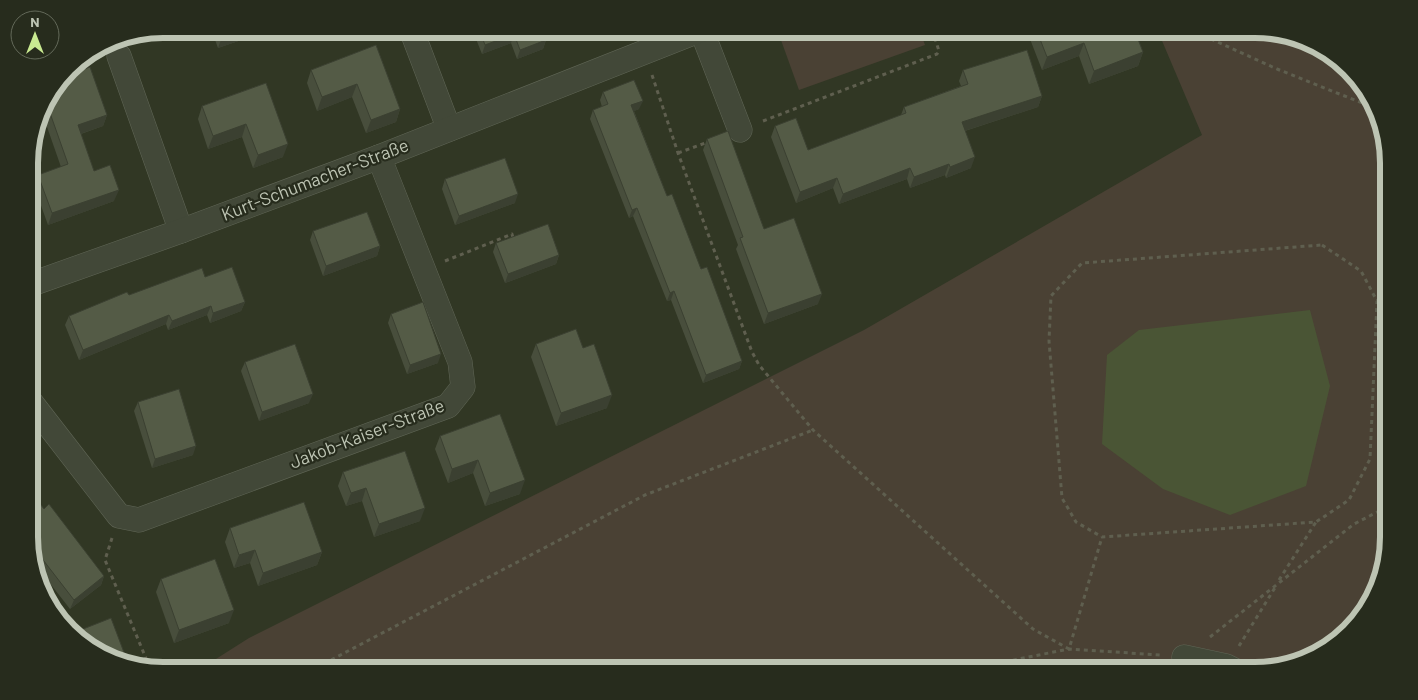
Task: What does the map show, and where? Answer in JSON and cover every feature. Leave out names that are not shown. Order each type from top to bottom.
[{"type":"street","points":[[414,38],[449,129]]},
{"type":"street","name":"Kurt-Schumacher-Straße","points":[[38,282],[379,157],[680,38]]},
{"type":"street","name":"Kurt-Schumacher-Straße","points":[[705,38],[740,130]]},
{"type":"street","points":[[119,56],[181,231]]},
{"type":"street","name":"Jakob-Kaiser-Straße","points":[[119,516],[139,520],[448,406],[463,387],[460,362],[379,157]]},
{"type":"street","points":[[38,411],[119,516]]},
{"type":"street","points":[[1184,657],[1205,662]]},
{"type":"path","points":[[678,153],[937,54],[939,51],[935,38]]},
{"type":"path","points":[[1209,38],[1366,105]]},
{"type":"path","points":[[644,53],[678,153],[752,352],[759,365],[813,430],[1033,629],[1069,649]]},
{"type":"path","points":[[424,270],[512,234],[515,243]]},
{"type":"path","points":[[1234,662],[1278,584],[1316,522],[1349,500],[1370,459],[1377,300],[1361,271],[1322,245],[1082,263],[1052,296],[1049,341],[1062,498],[1076,522],[1102,537],[1316,522]]},
{"type":"path","points":[[1377,300],[1380,296]]},
{"type":"path","points":[[327,662],[645,495],[813,430]]},
{"type":"path","points":[[1003,662],[1069,649],[1184,657],[1354,524],[1380,511]]},
{"type":"path","points":[[119,516],[104,560],[147,661]]},
{"type":"path","points":[[1069,649],[1102,537]]},
{"type":"shaded area","points":[[780,38],[922,38],[925,45],[799,90]]},
{"type":"shaded area","points":[[1161,38],[1264,38],[1296,44],[1311,50],[1332,63],[1355,86],[1364,100],[1376,130],[1380,162],[1380,538],[1378,562],[1368,593],[1359,607],[1338,631],[1311,650],[1296,656],[1264,662],[211,662],[249,638],[864,330],[1202,135]]},
{"type":"shaded area","points":[[1310,310],[1330,386],[1306,486],[1230,515],[1163,489],[1102,444],[1107,355],[1139,330]]},
{"type":"building","points":[[482,38],[503,38],[485,45]]},
{"type":"building","points":[[516,38],[545,38],[546,40],[520,50]]},
{"type":"building","points":[[1040,38],[1138,38],[1143,52],[1094,71],[1084,43],[1047,57]]},
{"type":"building","points":[[376,45],[400,109],[371,120],[357,84],[322,97],[311,70]]},
{"type":"building","points":[[1027,50],[1042,96],[962,122],[975,157],[950,167],[949,164],[914,177],[910,168],[843,194],[837,178],[800,192],[775,126],[796,118],[808,150],[906,113],[904,107],[968,84],[963,70]]},
{"type":"building","points":[[90,67],[107,115],[78,125],[94,171],[110,165],[119,190],[52,213],[38,175],[68,164],[50,113],[47,114],[63,86],[77,71]]},
{"type":"building","points":[[634,80],[643,101],[631,105],[667,196],[672,194],[701,269],[707,267],[742,361],[706,375],[674,291],[670,293],[637,208],[632,210],[593,110],[608,104],[603,92]]},
{"type":"building","points":[[266,83],[288,144],[258,155],[246,124],[213,136],[202,106]]},
{"type":"building","points":[[728,131],[764,229],[794,218],[822,294],[768,313],[740,238],[743,237],[707,139]]},
{"type":"building","points":[[505,158],[518,194],[459,216],[445,179]]},
{"type":"building","points":[[367,212],[380,246],[326,266],[313,231]]},
{"type":"building","points":[[548,224],[559,255],[508,274],[496,243]]},
{"type":"building","points":[[232,267],[245,302],[213,313],[211,306],[172,321],[169,315],[83,350],[69,316],[127,292],[129,295],[202,268],[205,277]]},
{"type":"building","points":[[423,302],[441,354],[410,365],[391,314]]},
{"type":"building","points":[[576,329],[583,348],[594,344],[612,395],[561,413],[536,344]]},
{"type":"building","points":[[295,344],[313,394],[262,412],[245,362]]},
{"type":"building","points":[[179,389],[196,446],[155,459],[138,402]]},
{"type":"building","points":[[500,414],[525,480],[490,493],[478,460],[452,469],[440,436]]},
{"type":"building","points":[[405,451],[425,508],[379,524],[366,488],[351,493],[343,472]]},
{"type":"building","points":[[38,501],[44,509],[49,504],[104,576],[74,600],[39,555]]},
{"type":"building","points":[[304,502],[322,552],[263,573],[255,550],[239,555],[230,528]]},
{"type":"building","points":[[215,559],[234,610],[179,630],[161,579]]},
{"type":"building","points":[[111,618],[126,657],[107,650],[79,630]]}]
